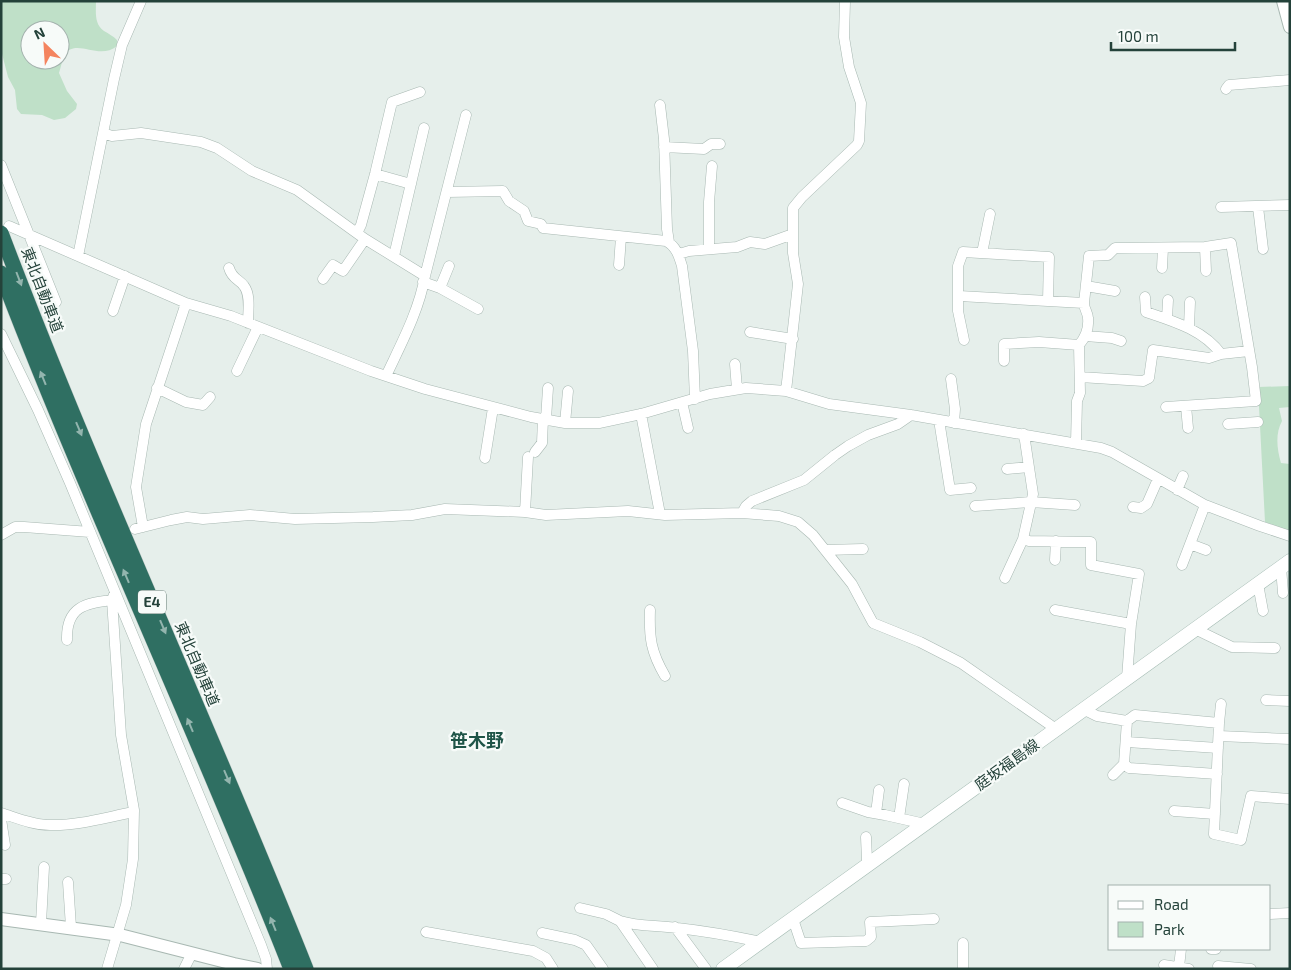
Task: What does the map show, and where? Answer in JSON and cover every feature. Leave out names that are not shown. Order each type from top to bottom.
[{"type":"highway","name":"東北自動車道","points":[[5,230],[75,421],[306,969]]},
{"type":"highway","name":"東北自動車道","points":[[1,273],[62,426],[240,843],[291,969]]},
{"type":"main road","name":"庭坂福島線","points":[[723,969],[1083,709],[1195,633],[1285,564]]},
{"type":"street","points":[[78,256],[122,45],[141,1]]},
{"type":"street","points":[[786,391],[798,284],[793,253],[792,213],[796,204],[859,141],[861,103],[849,67],[844,37],[844,1]]},
{"type":"street","points":[[1283,1],[1290,27]]},
{"type":"street","points":[[1226,88],[1230,85],[1290,80]]},
{"type":"street","points":[[323,279],[333,264],[343,271],[361,236],[361,225],[392,102],[420,92]]},
{"type":"street","points":[[660,105],[664,147],[666,229],[669,242],[679,254],[684,274],[693,351],[695,399]]},
{"type":"street","points":[[386,376],[406,333],[424,279],[466,115]]},
{"type":"street","points":[[394,256],[424,128]]},
{"type":"street","points":[[103,133],[112,136],[124,133],[141,133],[201,142],[217,148],[252,171],[297,190],[361,236],[394,256],[424,279],[478,309]]},
{"type":"street","points":[[664,147],[704,149],[710,144],[720,144]]},
{"type":"street","points":[[1,166],[56,302]]},
{"type":"street","points":[[709,249],[709,202],[712,166]]},
{"type":"street","points":[[375,174],[411,184]]},
{"type":"street","points":[[447,192],[503,191],[509,201],[524,212],[528,221],[542,224],[543,228],[669,242]]},
{"type":"street","points":[[1221,208],[1290,205]]},
{"type":"street","points":[[1258,207],[1263,249]]},
{"type":"street","points":[[982,253],[990,214]]},
{"type":"street","points":[[5,230],[30,234],[186,303],[231,316],[386,376],[494,408],[565,423],[599,423],[737,389],[786,391],[829,404],[911,415],[1101,448],[1112,452],[1204,505],[1290,536]]},
{"type":"street","points":[[679,254],[737,247],[750,242],[765,244],[793,234]]},
{"type":"street","points":[[619,266],[620,237]]},
{"type":"street","points":[[1076,443],[1077,401],[1080,393],[1079,345],[1085,336],[1088,318],[1084,303],[1089,256],[1108,255],[1115,248],[1205,247],[1231,243],[1256,401],[1166,407]]},
{"type":"street","points":[[1205,247],[1206,271]]},
{"type":"street","points":[[1162,268],[1163,248]]},
{"type":"street","points":[[964,340],[958,312],[958,266],[963,252],[1049,256],[1048,301]]},
{"type":"street","points":[[440,288],[449,266]]},
{"type":"street","points":[[229,268],[231,275],[244,286],[248,295],[253,325],[237,370]]},
{"type":"street","points":[[113,310],[125,276]]},
{"type":"street","points":[[1086,286],[1115,291]]},
{"type":"street","points":[[959,296],[1084,303]]},
{"type":"street","points":[[1145,297],[1146,312],[1189,328],[1216,347],[1221,354]]},
{"type":"street","points":[[1167,319],[1168,300]]},
{"type":"street","points":[[1189,328],[1190,302]]},
{"type":"street","points":[[186,303],[146,424],[137,478],[139,528],[188,517],[203,519],[250,515],[295,519],[372,517],[412,515],[445,509],[525,512],[546,515],[619,511],[660,514],[742,513],[779,516],[798,522],[813,535],[852,584],[873,622],[920,642],[961,663],[1056,729]]},
{"type":"street","points":[[750,332],[792,339]]},
{"type":"street","points":[[1,334],[38,410],[90,532],[99,544],[114,596],[257,936],[266,959],[267,969]]},
{"type":"street","points":[[1085,336],[1112,338],[1121,341]]},
{"type":"street","points":[[1004,361],[1004,344],[1039,342],[1079,345]]},
{"type":"street","points":[[1080,378],[1143,381],[1149,378],[1154,350],[1209,358],[1221,354],[1249,351]]},
{"type":"street","points":[[735,364],[737,389]]},
{"type":"street","points":[[951,379],[955,409],[954,422]]},
{"type":"street","points":[[157,388],[186,402],[203,405],[210,397]]},
{"type":"street","points":[[525,512],[531,455],[542,443],[548,388]]},
{"type":"street","points":[[565,423],[568,391]]},
{"type":"street","points":[[682,402],[688,428]]},
{"type":"street","points":[[1186,406],[1188,428]]},
{"type":"street","points":[[485,458],[494,408]]},
{"type":"street","points":[[641,414],[660,514]]},
{"type":"street","points":[[742,513],[752,501],[804,480],[848,446],[868,435],[898,424],[911,415]]},
{"type":"street","points":[[939,420],[950,490],[971,488]]},
{"type":"street","points":[[1228,424],[1258,422]]},
{"type":"street","points":[[1005,578],[1023,539],[1033,487],[1024,434]]},
{"type":"street","points":[[1007,469],[1029,467]]},
{"type":"street","points":[[1177,490],[1183,476]]},
{"type":"street","points":[[1134,507],[1141,508],[1147,504],[1158,479]]},
{"type":"street","points":[[975,506],[1031,502],[1075,505]]},
{"type":"street","points":[[1182,565],[1204,505]]},
{"type":"street","points":[[1,536],[9,530],[24,527],[90,532]]},
{"type":"street","points":[[1023,539],[1029,541],[1091,542],[1091,565],[1139,574],[1131,624],[1127,678]]},
{"type":"street","points":[[1055,560],[1056,541]]},
{"type":"street","points":[[1190,544],[1206,550]]},
{"type":"street","points":[[825,550],[863,549]]},
{"type":"street","points":[[1283,593],[1285,564]]},
{"type":"street","points":[[1258,584],[1263,611]]},
{"type":"street","points":[[67,640],[69,622],[75,611],[82,605],[114,596]]},
{"type":"street","points":[[107,969],[122,921],[133,859],[134,812],[121,735],[114,596]]},
{"type":"street","points":[[650,610],[652,648],[654,656],[665,676]]},
{"type":"street","points":[[1055,610],[1131,624]]},
{"type":"street","points":[[1195,633],[1232,647],[1275,648]]},
{"type":"street","points":[[1266,700],[1290,701]]},
{"type":"street","points":[[1221,704],[1214,834],[1241,840],[1250,796],[1290,799]]},
{"type":"street","points":[[1083,709],[1096,716],[1127,721],[1135,715],[1219,722]]},
{"type":"street","points":[[1113,775],[1124,764],[1127,721]]},
{"type":"street","points":[[1219,736],[1290,740]]},
{"type":"street","points":[[1127,742],[1218,748]]},
{"type":"street","points":[[1124,764],[1129,768],[1217,774]]},
{"type":"street","points":[[899,818],[904,784]]},
{"type":"street","points":[[876,814],[879,790]]},
{"type":"street","points":[[842,803],[868,812],[925,824]]},
{"type":"street","points":[[1174,811],[1215,814]]},
{"type":"street","points":[[1,813],[26,821],[50,825],[87,821],[134,812]]},
{"type":"street","points":[[1,819],[5,845]]},
{"type":"street","points":[[866,837],[867,860],[870,864]]},
{"type":"street","points":[[41,923],[44,867]]},
{"type":"street","points":[[68,882],[70,927]]},
{"type":"street","points":[[580,908],[606,914],[620,922],[641,926],[675,927],[726,934],[761,942]]},
{"type":"street","points":[[1271,914],[1290,913]]},
{"type":"street","points":[[1,919],[117,934],[258,969]]},
{"type":"street","points":[[793,919],[801,943],[866,941],[871,937],[870,922],[934,920]]},
{"type":"street","points":[[620,922],[654,969]]},
{"type":"street","points":[[675,927],[706,969]]},
{"type":"street","points":[[426,932],[534,951],[546,958],[553,969]]},
{"type":"street","points":[[542,933],[576,940],[586,945],[603,969]]},
{"type":"street","points":[[963,943],[963,969]]},
{"type":"street","points":[[1164,965],[1184,968],[1181,950]]},
{"type":"street","points":[[184,969],[192,953]]},
{"type":"street","points":[[1218,966],[1251,969]]},
{"type":"green space","points":[[1,1],[96,1],[96,17],[99,25],[117,40],[117,46],[110,50],[96,51],[76,48],[70,50],[70,20],[20,20],[20,70],[60,70],[59,73],[67,91],[77,104],[76,109],[65,118],[54,120],[42,115],[21,114],[17,109],[15,90],[8,77],[1,50]]},
{"type":"green space","points":[[1290,386],[1290,407],[1279,408],[1282,421],[1278,431],[1277,442],[1281,463],[1290,464],[1290,531],[1265,522],[1258,387]]},
{"type":"district","name":"笹木野","points":[[477,741]]}]
